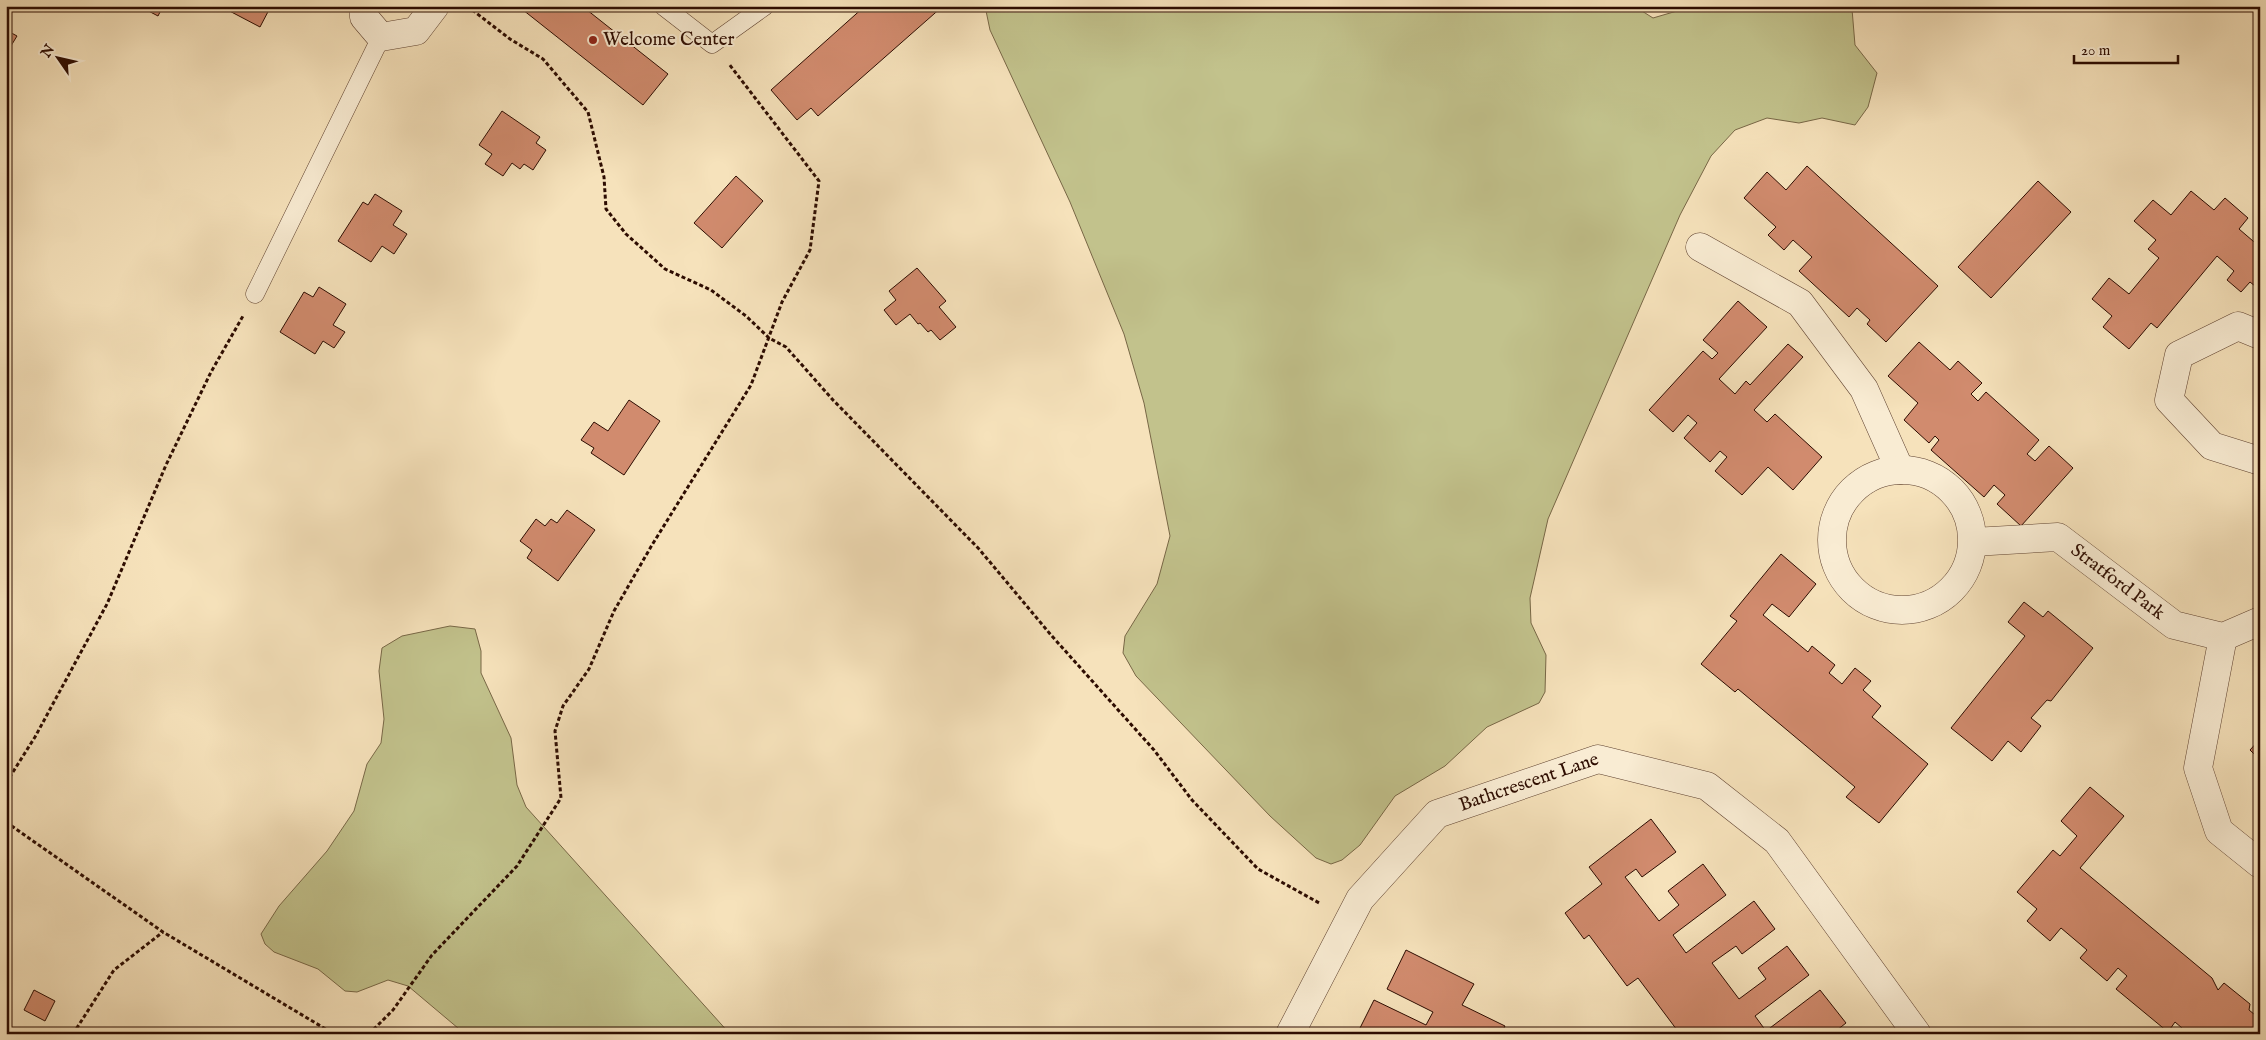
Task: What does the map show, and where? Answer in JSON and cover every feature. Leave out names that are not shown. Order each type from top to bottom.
[{"type":"street","points":[[363,6],[364,17],[381,37],[416,31],[435,6]]},
{"type":"street","points":[[1700,246],[1800,304],[1864,389],[1900,470]]},
{"type":"street","points":[[2260,335],[2238,326],[2179,355],[2169,400],[2212,446],[2260,461]]},
{"type":"street","points":[[1900,470],[1922,473],[1943,483],[1959,499],[1969,519],[1973,542],[1968,565],[1956,585],[1939,601],[1917,610],[1893,610],[1870,603],[1852,589],[1838,570],[1832,547],[1834,524],[1843,503],[1858,486],[1878,475],[1900,470]]},
{"type":"street","name":"Stratford Park","points":[[1973,542],[2058,537],[2174,625],[2223,637]]},
{"type":"street","points":[[2260,622],[2223,637],[2198,768],[2219,831],[2260,864]]},
{"type":"street","name":"Bathcrescent Lane","points":[[1290,1034],[1360,899],[1437,814],[1598,758],[1707,786],[1777,840],[1917,1034]]},
{"type":"lane","points":[[663,6],[712,44],[766,6]]},
{"type":"lane","points":[[255,294],[381,37]]},
{"type":"path","points":[[467,6],[510,39],[543,59],[588,112],[604,178],[606,209],[626,234],[665,269],[711,290],[746,316],[769,338],[786,347],[833,400],[979,549],[1051,635],[1154,750],[1192,800],[1258,869],[1350,919]]},
{"type":"path","points":[[369,1034],[393,1010],[432,955],[517,866],[561,798],[555,731],[563,706],[589,669],[614,611],[751,385],[782,302],[810,250],[819,181],[743,80],[712,44]]},
{"type":"path","points":[[6,783],[35,737],[107,604],[166,465],[211,372],[255,294]]},
{"type":"path","points":[[6,822],[163,932],[334,1034]]},
{"type":"path","points":[[73,1034],[114,970],[163,932]]},
{"type":"green space","points":[[985,6],[1634,6],[1653,18],[1694,6],[1849,6],[1852,9],[1855,45],[1877,73],[1868,107],[1855,125],[1822,118],[1799,123],[1767,118],[1735,130],[1711,156],[1680,215],[1548,519],[1530,598],[1531,623],[1546,655],[1545,692],[1539,703],[1487,727],[1445,766],[1395,796],[1360,845],[1342,860],[1331,864],[1316,858],[1270,816],[1136,676],[1123,653],[1125,636],[1157,584],[1170,536],[1144,403],[1124,334],[1070,202],[990,30]]},
{"type":"green space","points":[[450,626],[475,629],[481,651],[481,673],[511,738],[517,785],[526,807],[730,1034],[465,1034],[408,986],[388,980],[357,992],[345,991],[318,969],[274,952],[265,944],[261,934],[279,906],[327,851],[354,811],[367,764],[381,743],[384,719],[379,671],[382,648],[402,636]]},
{"type":"building","points":[[139,6],[163,6],[158,16]]},
{"type":"building","points":[[220,6],[271,6],[260,27]]},
{"type":"building","name":"Welcome Center","points":[[518,6],[582,6],[668,74],[643,105]]},
{"type":"building","points":[[865,6],[943,6],[818,116],[811,108],[797,120],[771,90]]},
{"type":"building","points":[[6,30],[17,36],[6,54]]},
{"type":"building","points":[[502,111],[540,137],[536,143],[546,150],[533,170],[524,164],[520,169],[512,163],[503,176],[485,164],[492,154],[479,145]]},
{"type":"building","points":[[1807,166],[1938,286],[1886,342],[1867,324],[1870,320],[1857,308],[1849,317],[1799,271],[1812,257],[1793,240],[1784,250],[1768,235],[1776,227],[1744,198],[1767,172],[1786,190]]},
{"type":"building","points":[[736,176],[763,201],[722,248],[694,223]]},
{"type":"building","points":[[2038,181],[2071,212],[1991,298],[1958,267]]},
{"type":"building","points":[[2191,191],[2214,210],[2225,198],[2248,218],[2239,229],[2260,247],[2260,290],[2250,282],[2241,292],[2227,280],[2234,271],[2217,256],[2157,328],[2151,323],[2129,349],[2103,327],[2112,316],[2092,299],[2109,278],[2129,294],[2159,258],[2148,249],[2156,240],[2134,221],[2153,200],[2171,215]]},
{"type":"building","points":[[375,194],[402,211],[393,225],[407,234],[394,254],[382,246],[371,262],[338,241],[363,202],[368,205]]},
{"type":"building","points":[[917,268],[946,301],[939,307],[956,327],[940,340],[931,330],[928,332],[920,323],[918,324],[910,314],[896,325],[884,310],[896,300],[889,291]]},
{"type":"building","points":[[319,287],[346,304],[333,325],[345,332],[334,348],[323,341],[315,354],[280,332],[304,292],[313,297]]},
{"type":"building","points":[[1738,301],[1767,327],[1719,379],[1735,394],[1746,381],[1750,385],[1788,344],[1803,357],[1754,410],[1767,422],[1775,414],[1822,457],[1793,490],[1768,467],[1742,495],[1715,471],[1727,457],[1720,451],[1710,462],[1684,438],[1697,423],[1688,415],[1673,432],[1649,410],[1703,351],[1712,359],[1718,353],[1703,340]]},
{"type":"building","points":[[1919,342],[1950,370],[1958,361],[1982,383],[1971,394],[1978,401],[1986,392],[2039,440],[2027,454],[2035,461],[2049,446],[2073,468],[2021,526],[1997,504],[2005,495],[1994,485],[1984,497],[1931,450],[1939,440],[1935,436],[1929,443],[1904,420],[1918,403],[1888,376]]},
{"type":"building","points":[[629,400],[660,421],[624,475],[591,453],[594,448],[581,440],[594,422],[608,431]]},
{"type":"building","points":[[567,510],[595,530],[558,581],[527,558],[532,550],[520,541],[536,519],[545,526],[551,519],[557,523]]},
{"type":"building","points":[[1781,554],[1816,584],[1789,617],[1772,604],[1763,615],[1808,652],[1812,646],[1835,665],[1829,673],[1842,684],[1855,668],[1871,681],[1863,690],[1881,706],[1872,717],[1928,764],[1879,823],[1846,797],[1855,787],[1738,689],[1735,692],[1701,664],[1737,621],[1730,616]]},
{"type":"building","points":[[2024,602],[2043,617],[2048,611],[2093,648],[2051,701],[2047,700],[2031,718],[2041,726],[2021,752],[2008,741],[1992,761],[1951,728],[2025,636],[2008,622]]},
{"type":"building","points":[[2260,739],[2260,760],[2250,750]]},
{"type":"building","points":[[2090,787],[2124,816],[2080,868],[2212,978],[2218,990],[2224,983],[2250,1004],[2249,1010],[2260,1019],[2260,1034],[2177,1034],[2182,1028],[2175,1022],[2168,1032],[2116,989],[2127,976],[2118,968],[2107,981],[2080,958],[2087,950],[2061,928],[2050,941],[2027,921],[2037,909],[2017,892],[2053,850],[2060,856],[2077,836],[2061,821]]},
{"type":"building","points":[[1651,819],[1676,852],[1642,877],[1636,869],[1625,877],[1659,921],[1679,905],[1668,891],[1703,864],[1726,895],[1673,935],[1686,953],[1754,901],[1775,929],[1742,954],[1736,946],[1712,963],[1739,999],[1766,979],[1758,968],[1787,946],[1809,975],[1755,1016],[1766,1031],[1820,990],[1846,1023],[1832,1034],[1680,1034],[1638,978],[1627,986],[1589,935],[1584,939],[1565,913],[1602,884],[1589,867]]},
{"type":"building","points":[[1406,950],[1474,984],[1462,1005],[1505,1026],[1501,1034],[1357,1034],[1374,1000],[1426,1025],[1433,1012],[1387,989]]},
{"type":"building","points":[[34,990],[55,1001],[45,1021],[24,1010]]},
{"type":"place","name":"Welcome Center","points":[[593,40]]}]
